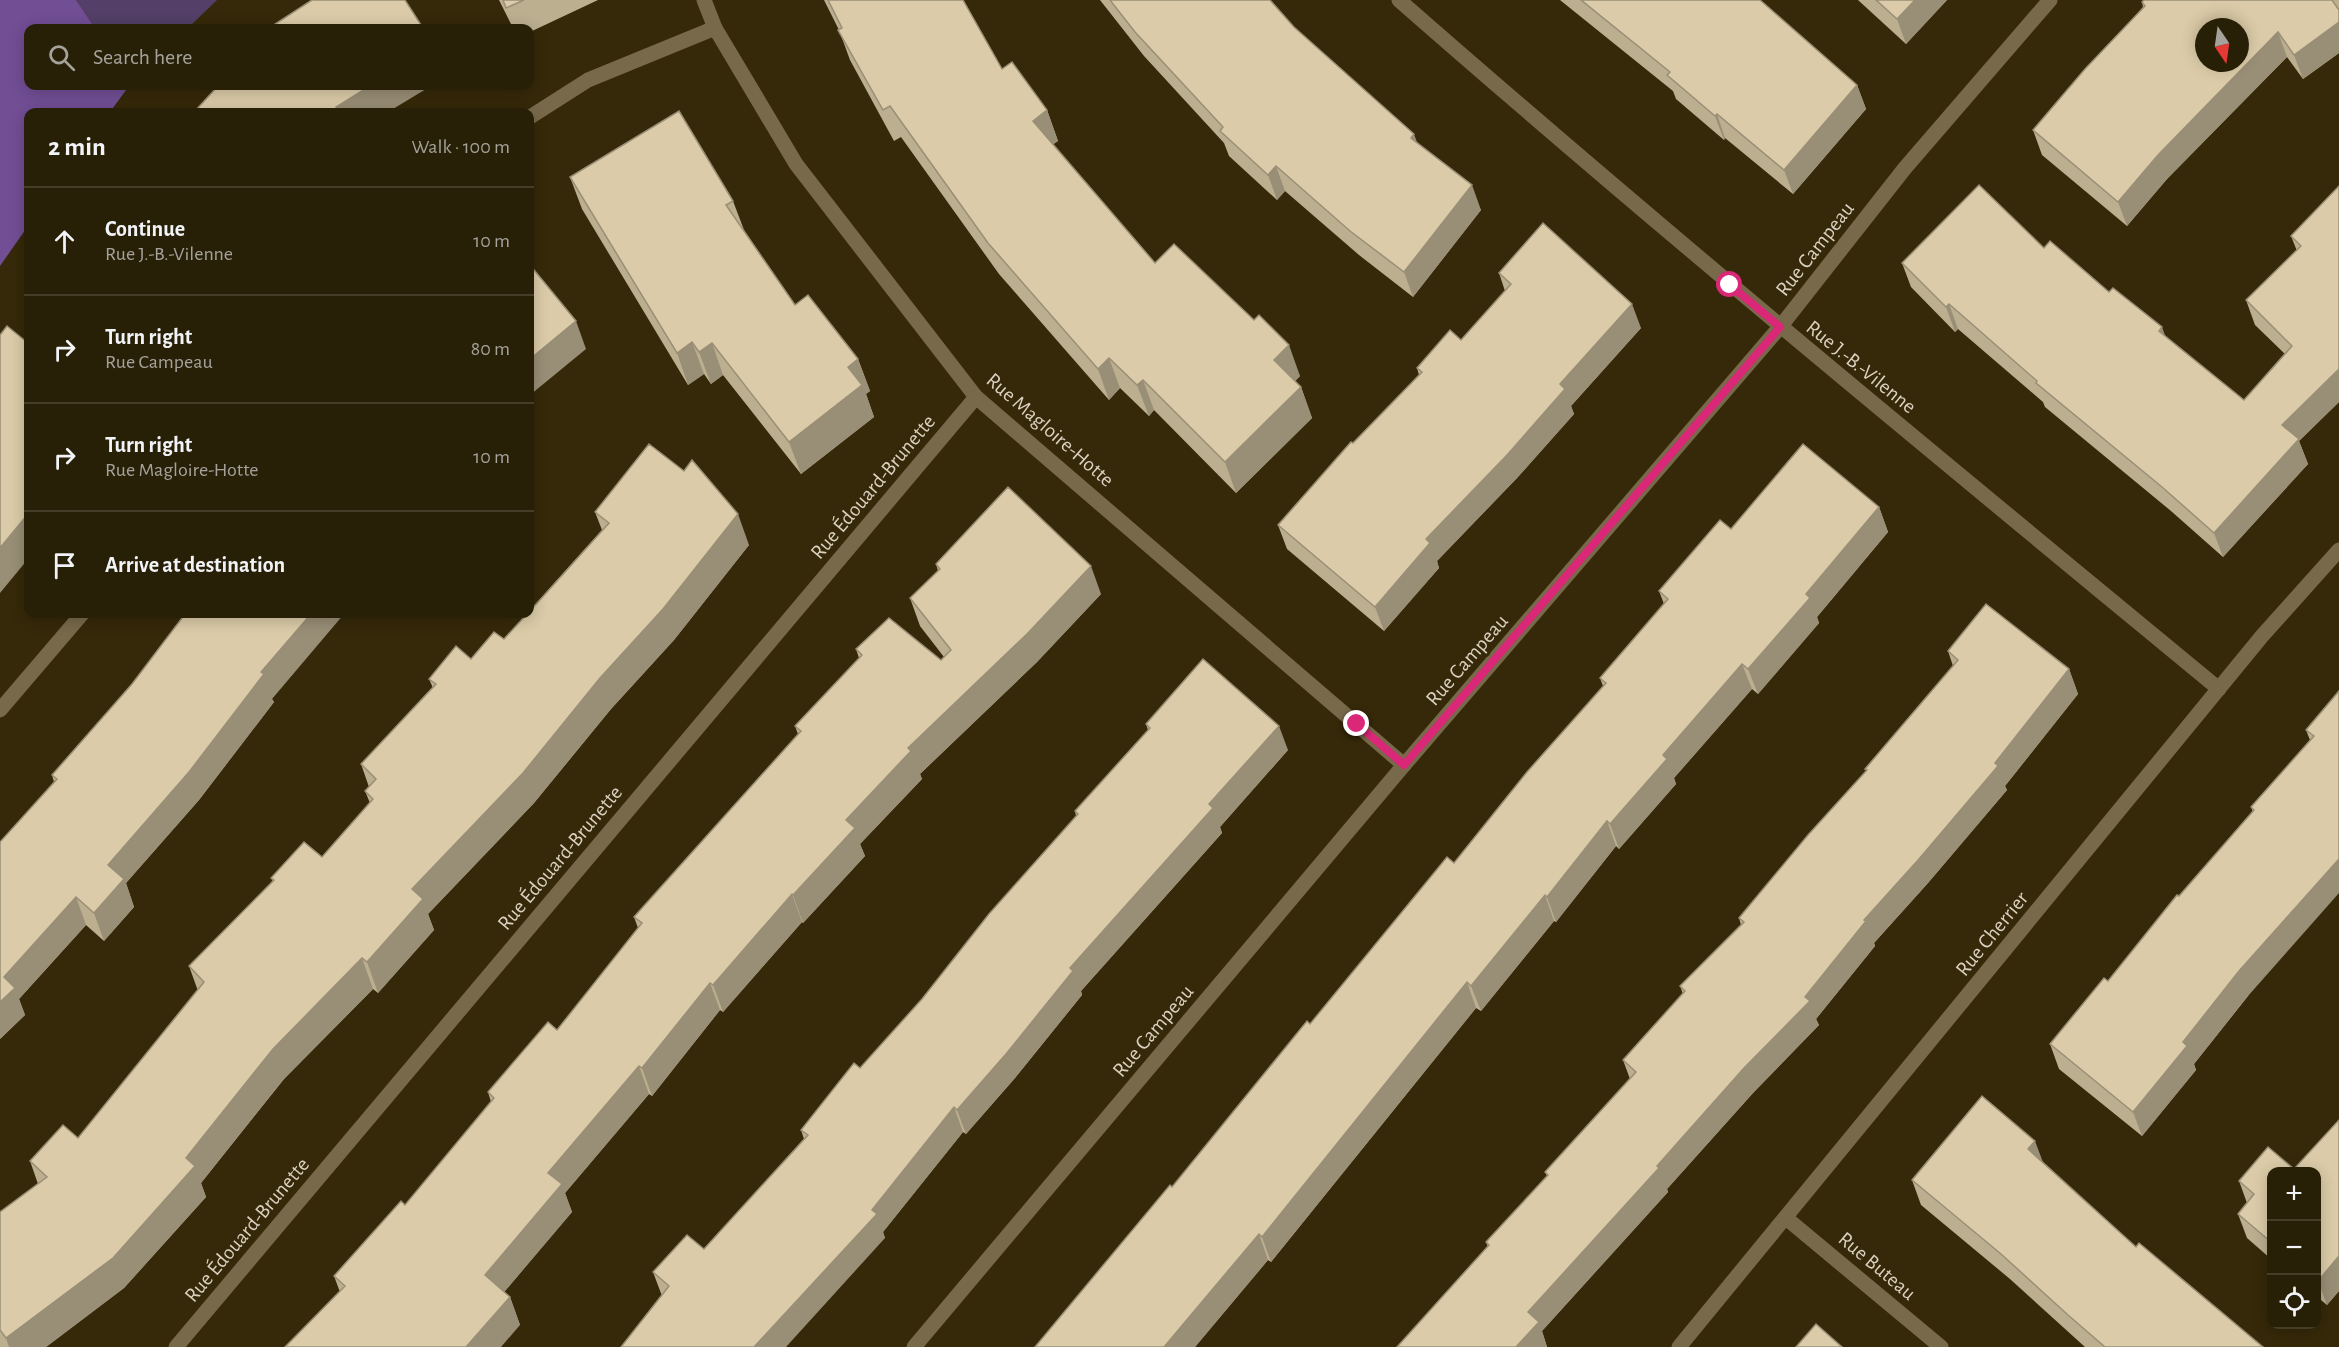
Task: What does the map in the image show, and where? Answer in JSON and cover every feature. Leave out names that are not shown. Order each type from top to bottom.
[{"type":"street","name":"Rue Magloire-Hotte","points":[[704,0],[715,28],[796,164],[976,397],[1404,765]]},
{"type":"street","name":"Rue J.-B.-Vilenne","points":[[1399,0],[1539,123],[1780,327],[2219,689]]},
{"type":"street","name":"Rue Campeau","points":[[914,1347],[1404,765],[1780,327],[1905,168],[2050,0]]},
{"type":"street","points":[[534,114],[588,80],[715,28]]},
{"type":"street","name":"Rue Édouard-Brunette","points":[[176,1347],[976,397]]},
{"type":"street","name":"Rue Cherrier","points":[[1679,1347],[2262,636],[2339,550]]},
{"type":"street","points":[[0,710],[79,618]]},
{"type":"street","name":"Rue Buteau","points":[[1786,1218],[1941,1347]]},
{"type":"shaded area","points":[[0,0],[76,0],[92,24],[24,24],[24,90],[126,90],[113,108],[24,108],[24,232],[0,266]]},
{"type":"shaded area","points":[[76,0],[217,0],[192,24],[92,24]]},
{"type":"building","points":[[312,0],[405,0],[420,24],[275,24]]},
{"type":"building","points":[[503,0],[524,0],[506,8]]},
{"type":"building","points":[[828,0],[963,0],[1002,69],[1012,62],[1047,110],[1033,121],[1155,263],[1174,244],[1254,320],[1259,315],[1289,345],[1274,360],[1301,387],[1225,462],[1143,380],[1137,385],[1109,358],[1098,369],[988,243],[890,106],[883,110],[838,30],[842,28]]},
{"type":"building","points":[[1110,0],[1270,0],[1294,27],[1414,134],[1411,138],[1472,185],[1404,272],[1350,231],[1276,166],[1268,175],[1220,131],[1223,127],[1135,32]]},
{"type":"building","points":[[1581,0],[1760,0],[1857,85],[1784,170],[1717,114],[1715,116],[1667,75],[1670,72]]},
{"type":"building","points":[[1876,0],[1915,0],[1897,19]]},
{"type":"building","points":[[2144,0],[2332,0],[2339,10],[2339,22],[2294,55],[2278,32],[2249,62],[2249,18],[2195,18],[2195,72],[2239,72],[2158,155],[2118,202],[2033,130],[2085,69],[2145,6],[2142,2]]},
{"type":"building","points":[[214,90],[364,90],[337,108],[198,108]]},
{"type":"building","points":[[679,111],[733,201],[726,205],[795,305],[808,295],[858,359],[848,367],[862,385],[789,442],[712,343],[699,352],[692,342],[677,353],[570,177]]},
{"type":"building","points":[[1979,185],[2044,248],[2050,241],[2109,292],[2113,288],[2162,327],[2159,331],[2244,400],[2292,346],[2246,300],[2301,246],[2291,236],[2339,186],[2339,369],[2282,425],[2299,439],[2214,533],[2036,383],[2037,381],[1949,304],[1946,307],[1902,263]]},
{"type":"building","points":[[1543,223],[1632,304],[1560,384],[1565,389],[1508,454],[1426,539],[1430,543],[1375,607],[1278,525],[1351,442],[1353,443],[1422,372],[1417,368],[1450,330],[1461,340],[1511,284],[1499,273]]},
{"type":"building","points":[[534,270],[576,321],[534,356]]},
{"type":"building","points":[[7,326],[24,340],[24,519],[0,548],[0,335]]},
{"type":"building","points":[[649,444],[684,471],[692,460],[738,514],[663,609],[600,678],[523,773],[412,889],[423,899],[367,962],[362,958],[273,1049],[186,1158],[195,1166],[113,1258],[6,1338],[0,1330],[0,1212],[47,1177],[30,1161],[63,1125],[78,1138],[204,982],[189,966],[274,880],[271,878],[304,842],[322,857],[373,799],[365,791],[376,779],[361,764],[436,684],[429,679],[456,646],[471,659],[494,632],[504,639],[523,618],[534,618],[534,607],[609,523],[595,512]]},
{"type":"building","points":[[1803,444],[1879,507],[1806,594],[1810,598],[1748,669],[1742,664],[1663,755],[1667,759],[1610,824],[1607,821],[1547,897],[1545,895],[1471,986],[1467,982],[1262,1237],[1259,1234],[1164,1347],[1035,1347],[1170,1185],[1172,1187],[1307,1021],[1310,1024],[1447,857],[1454,863],[1527,772],[1606,683],[1600,678],[1668,599],[1659,591],[1720,520],[1731,529]]},
{"type":"building","points":[[1008,487],[1091,566],[1027,634],[908,748],[911,751],[846,820],[855,828],[792,894],[713,985],[710,983],[642,1068],[639,1066],[548,1173],[562,1184],[485,1275],[510,1297],[466,1347],[285,1347],[345,1286],[334,1276],[401,1201],[405,1205],[494,1098],[488,1092],[548,1022],[557,1030],[642,923],[634,917],[801,731],[795,726],[862,655],[856,649],[889,618],[941,660],[951,650],[910,598],[940,569],[936,564]]},
{"type":"building","points":[[1986,604],[2069,669],[1995,763],[1998,766],[1864,920],[1866,921],[1805,997],[1810,1001],[1744,1068],[1657,1166],[1659,1168],[1528,1312],[1539,1322],[1516,1347],[1397,1347],[1489,1245],[1486,1242],[1548,1175],[1545,1172],[1636,1072],[1623,1060],[1685,991],[1680,986],[1744,922],[1739,918],[1808,835],[1867,770],[1865,769],[1958,660],[1948,651]]},
{"type":"building","points":[[182,618],[308,618],[261,672],[264,674],[189,772],[108,865],[124,879],[94,913],[76,897],[4,977],[15,988],[0,1002],[0,842],[57,779],[52,775],[132,684]]},
{"type":"building","points":[[1203,659],[1279,726],[1209,804],[1213,808],[1070,968],[1073,971],[1006,1054],[957,1110],[954,1107],[872,1210],[877,1214],[754,1347],[621,1347],[669,1286],[653,1272],[687,1235],[704,1249],[808,1135],[801,1130],[854,1063],[860,1068],[922,999],[989,914],[1078,814],[1075,811],[1150,728],[1146,724]]},
{"type":"building","points":[[2339,691],[2339,859],[2239,971],[2183,1042],[2187,1046],[2133,1112],[2050,1044],[2104,978],[2108,981],[2177,895],[2179,896],[2254,810],[2251,807],[2314,736],[2306,730]]},
{"type":"building","points":[[1982,1096],[2035,1141],[2028,1149],[2136,1247],[2139,1243],[2263,1347],[2105,1347],[2001,1254],[1912,1180]]},
{"type":"building","points":[[2339,1120],[2339,1256],[2321,1277],[2321,1167],[2296,1167]]},
{"type":"building","points":[[2268,1147],[2292,1167],[2267,1167],[2267,1239],[2238,1214],[2254,1194],[2239,1181]]},
{"type":"building","points":[[1816,1324],[1842,1347],[1796,1347]]},
{"type":"route","points":[[1357,724],[1404,765],[1780,327],[1730,285]]}]
